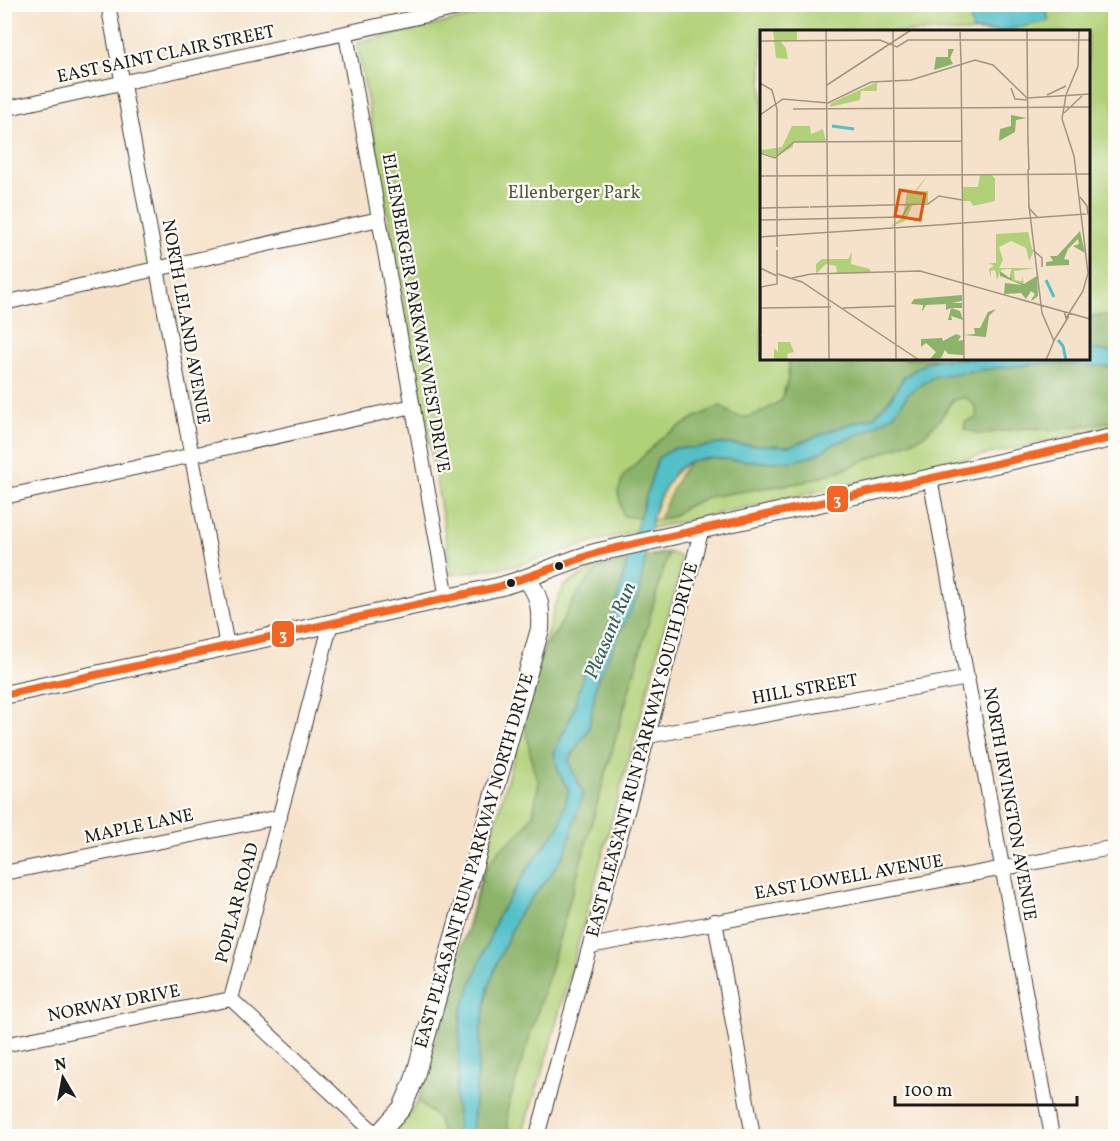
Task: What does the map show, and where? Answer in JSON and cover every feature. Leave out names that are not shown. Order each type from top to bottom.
[{"type":"main road","points":[[4,695],[447,598],[526,579],[545,570],[599,552],[1116,437]]},
{"type":"main road","name":"EAST PLEASANT RUN PARKWAY NORTH DRIVE","points":[[378,1136],[402,1108],[414,1080],[540,629],[539,598],[526,579]]},
{"type":"street","name":"NORTH LELAND AVENUE","points":[[108,4],[227,646]]},
{"type":"street","name":"EAST SAINT CLAIR STREET","points":[[4,109],[346,34],[436,9],[476,4]]},
{"type":"street","name":"ELLENBERGER PARKWAY WEST DRIVE","points":[[346,34],[447,598]]},
{"type":"street","points":[[4,303],[379,219]]},
{"type":"street","points":[[4,497],[413,406]]},
{"type":"street","name":"NORTH IRVINGTON AVENUE","points":[[930,478],[1052,1137]]},
{"type":"street","name":"EAST PLEASANT RUN PARKWAY SOUTH DRIVE","points":[[537,1137],[648,736],[702,528]]},
{"type":"street","name":"POPLAR ROAD","points":[[231,999],[331,623]]},
{"type":"street","name":"HILL STREET","points":[[648,736],[968,678]]},
{"type":"street","name":"MAPLE LANE","points":[[4,873],[280,817]]},
{"type":"street","name":"EAST LOWELL AVENUE","points":[[590,946],[1116,847]]},
{"type":"street","points":[[715,921],[753,1137]]},
{"type":"street","points":[[231,999],[378,1136]]},
{"type":"street","name":"NORWAY DRIVE","points":[[4,1045],[231,999]]},
{"type":"green space","name":"Ellenberger Park","points":[[527,4],[1115,5],[1115,426],[611,537],[518,565],[451,575],[442,513],[357,43]]},
{"type":"green space","points":[[1115,315],[1115,350],[1112,352],[1090,349],[1090,316]]},
{"type":"green space","points":[[789,360],[935,360],[924,364],[904,377],[891,398],[874,417],[791,446],[719,444],[697,448],[674,448],[658,458],[639,518],[623,516],[618,492],[623,477],[661,438],[696,417],[721,406],[737,416],[758,414],[781,401],[788,379]]},
{"type":"green space","points":[[1045,363],[1115,367],[1115,421],[1053,430],[1029,428],[979,434],[964,429],[965,422],[977,418],[975,406],[965,397],[952,401],[941,418],[923,436],[850,467],[804,482],[707,497],[684,508],[672,517],[659,519],[679,476],[690,461],[710,458],[764,462],[795,461],[815,455],[832,445],[869,430],[894,414],[909,393],[933,377]]},
{"type":"green space","points":[[667,552],[680,556],[679,576],[544,1067],[521,1136],[393,1136],[418,1101],[554,608],[564,586],[594,568]]},
{"type":"green space","points":[[668,553],[548,978],[507,1110],[509,1136],[472,1136],[481,1028],[489,986],[518,915],[565,853],[583,793],[568,761],[589,728],[597,680],[639,593],[645,557]]},
{"type":"green space","points":[[628,561],[613,616],[596,654],[584,672],[573,712],[554,753],[559,773],[569,790],[559,828],[532,862],[498,916],[460,1030],[458,1080],[455,1095],[457,1136],[436,1136],[442,1133],[438,1119],[418,1101],[483,874],[498,851],[523,830],[533,814],[539,782],[533,768],[524,720],[544,647],[557,631],[578,592],[598,569]]},
{"type":"sand","points":[[690,461],[679,476],[659,519],[652,520],[665,486],[675,473]]},
{"type":"water","points":[[967,5],[1045,5],[1049,21],[1008,30],[973,30]]},
{"type":"water","name":"Pleasant Run","points":[[1090,349],[1112,352],[1115,350],[1115,367],[1045,363],[933,377],[909,393],[894,414],[869,430],[832,445],[815,455],[795,461],[764,462],[710,458],[690,461],[675,471],[657,502],[639,593],[597,680],[589,728],[568,761],[583,793],[565,853],[518,915],[489,986],[481,1028],[472,1136],[457,1136],[455,1095],[458,1080],[461,1012],[498,916],[532,862],[559,828],[569,790],[559,773],[554,753],[573,712],[584,672],[596,654],[613,616],[658,458],[674,448],[697,448],[719,444],[791,446],[874,417],[891,398],[904,377],[924,364],[935,360],[1090,360]]},
{"type":"transit line","name":"3","points":[[4,695],[498,587],[599,552],[1116,437]]}]
